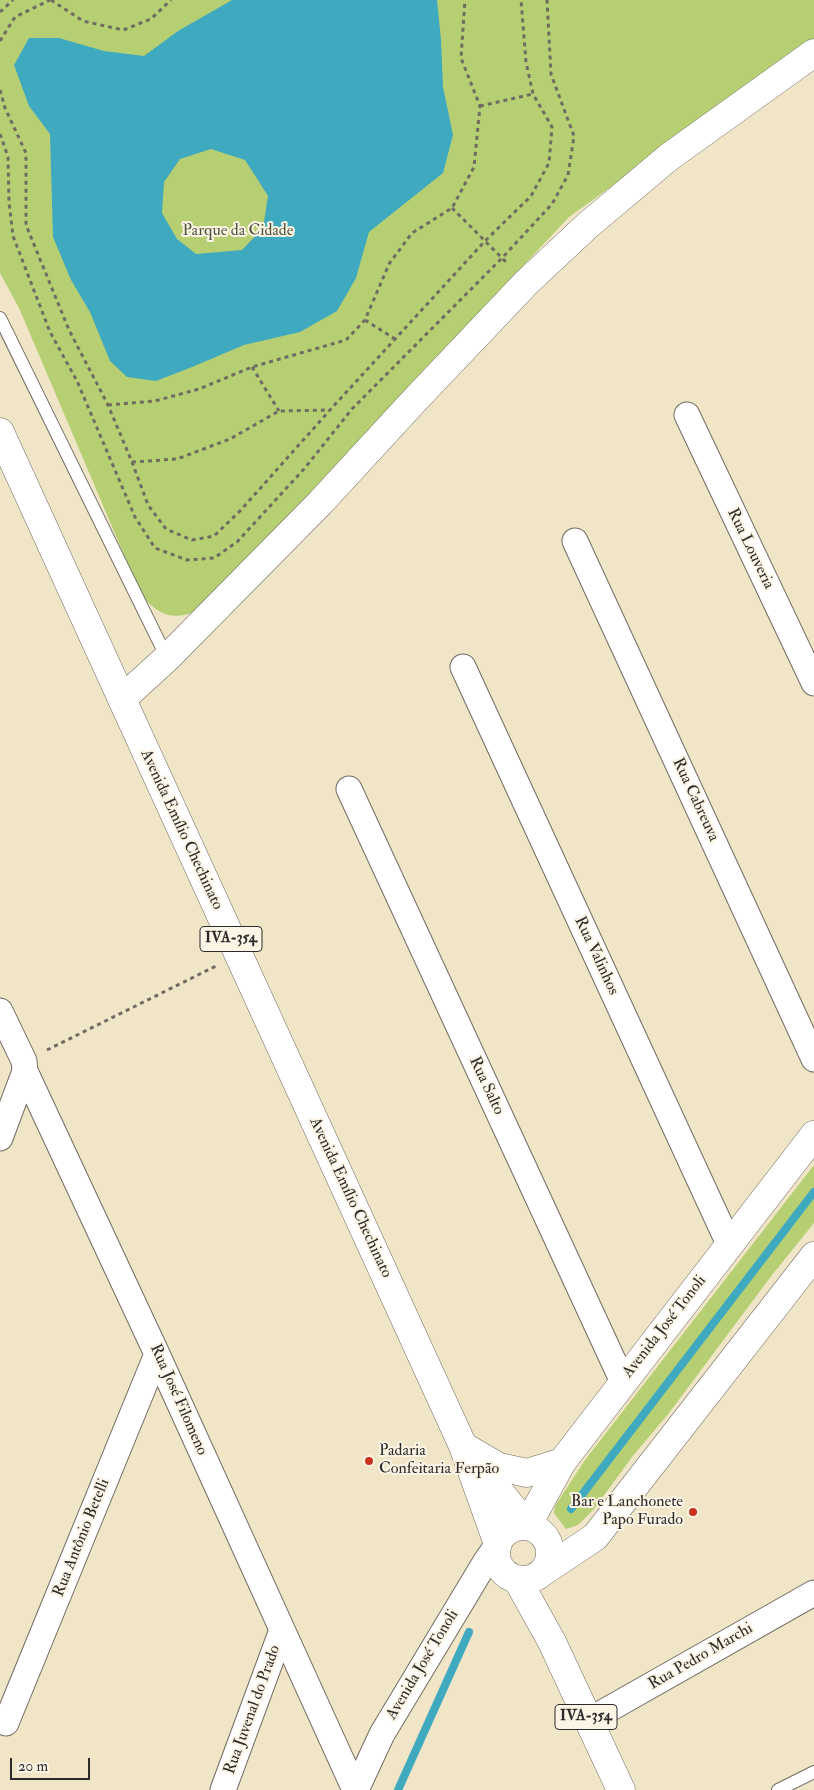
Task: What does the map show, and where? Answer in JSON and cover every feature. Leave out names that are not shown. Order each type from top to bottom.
[{"type":"main road","points":[[122,699],[166,658],[320,503],[527,282],[588,225],[669,157],[814,53]]},
{"type":"main road","name":"Avenida Emílio Chechinato","points":[[0,432],[463,1446],[498,1544]]},
{"type":"main road","name":"Avenida José Tonoli","points":[[527,1526],[562,1462],[814,1135]]},
{"type":"main road","points":[[544,1571],[550,1556],[547,1540],[535,1529],[527,1526],[518,1527],[510,1530],[503,1536],[498,1544],[496,1553],[498,1562],[502,1570],[517,1580],[531,1579],[544,1571],[595,1537],[814,1256]]},
{"type":"main road","points":[[463,1446],[499,1467],[527,1473],[562,1462]]},
{"type":"main road","name":"Avenida Emílio Chechinato","points":[[463,1446],[527,1526]]},
{"type":"main road","name":"IVA-354","points":[[544,1571],[552,1642]]},
{"type":"main road","name":"IVA-354","points":[[517,1580],[552,1642],[621,1790]]},
{"type":"street","name":"Rua Louveria","points":[[686,415],[814,682]]},
{"type":"street","name":"Rua Cabreuva","points":[[575,541],[814,1059]]},
{"type":"street","name":"Rua Valinhos","points":[[463,667],[729,1244]]},
{"type":"street","name":"Rua Salto","points":[[349,790],[622,1382]]},
{"type":"street","name":"Rua José Filomeno","points":[[0,1010],[356,1790]]},
{"type":"street","points":[[0,1138],[24,1066]]},
{"type":"street","name":"Rua Antônio Betelli","points":[[6,1723],[157,1354]]},
{"type":"street","name":"Avenida José Tonoli","points":[[356,1790],[382,1734],[498,1544]]},
{"type":"street","name":"Rua Pedro Marchi","points":[[588,1721],[814,1593]]},
{"type":"street","name":"Rua Juvenal do Prado","points":[[223,1790],[282,1630]]},
{"type":"lane","points":[[0,318],[166,658]]},
{"type":"lane","points":[[778,1790],[814,1772]]},
{"type":"path","points":[[0,12],[13,0]]},
{"type":"path","points":[[0,41],[15,17],[50,0],[83,21],[123,30],[151,19],[171,0]]},
{"type":"path","points":[[108,405],[155,401],[199,389],[252,367],[346,340],[365,320],[389,264],[412,233],[452,208],[474,167],[480,106],[461,58],[465,0]]},
{"type":"path","points":[[0,90],[5,108],[26,153],[26,224],[69,330],[108,405],[148,505],[166,529],[192,540],[214,536],[240,511],[485,241],[531,196],[549,163],[552,127],[533,94],[526,62],[521,0]]},
{"type":"path","points":[[0,134],[8,157],[9,202],[13,236],[50,332],[77,381],[135,518],[155,548],[187,560],[214,558],[237,542],[304,469],[352,409],[502,258],[552,204],[568,175],[574,136],[551,74],[547,0]]},
{"type":"path","points":[[480,106],[533,94]]},
{"type":"path","points":[[452,208],[527,282]]},
{"type":"path","points":[[365,320],[395,339]]},
{"type":"path","points":[[252,367],[279,411]]},
{"type":"path","points":[[132,462],[177,459],[230,440],[279,411],[330,410]]},
{"type":"path","points":[[24,1066],[218,965],[237,952]]},
{"type":"green space","name":"Parque da Cidade","points":[[0,0],[814,0],[814,40],[569,217],[202,608],[192,613],[174,616],[159,611],[152,606],[139,590],[19,308],[0,273]]},
{"type":"green space","points":[[814,1165],[814,1223],[772,1275],[669,1413],[632,1457],[594,1509],[578,1525],[566,1529],[554,1513],[555,1506],[585,1460]]},
{"type":"water","points":[[232,0],[437,0],[443,87],[453,135],[443,173],[369,232],[356,278],[337,311],[300,332],[244,345],[156,381],[127,377],[110,361],[90,312],[71,280],[53,237],[50,134],[29,106],[14,65],[29,38],[59,38],[104,51],[144,56],[178,31]],"holes":[[[211,149],[245,160],[268,196],[263,228],[242,250],[196,254],[177,239],[162,213],[164,182],[180,159]]]},
{"type":"waterway","points":[[571,1509],[814,1192]]},
{"type":"waterway","points":[[398,1790],[469,1632]]},
{"type":"place","name":"Padaria Confeitaria Ferpão","points":[[369,1461]]},
{"type":"place","name":"Bar e Lanchonete Papo Furado","points":[[693,1512]]}]
